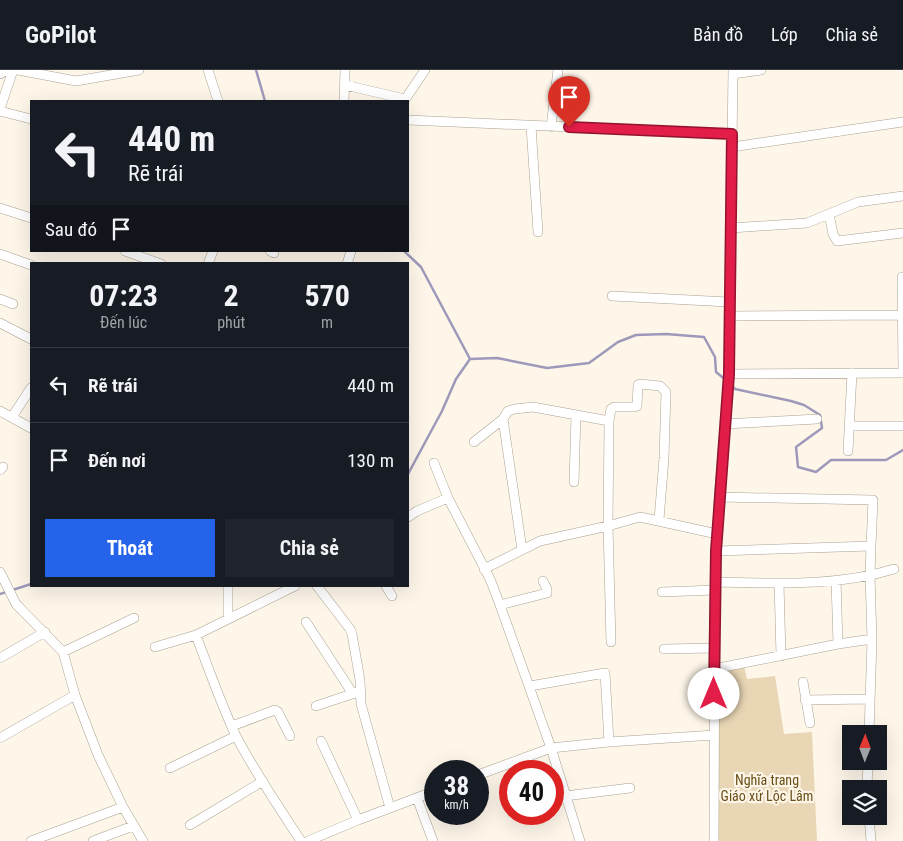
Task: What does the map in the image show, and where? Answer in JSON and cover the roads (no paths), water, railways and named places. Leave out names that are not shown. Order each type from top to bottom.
[{"type":"street","points":[[0,74],[6,70]]},
{"type":"street","points":[[13,70],[0,110],[30,119]]},
{"type":"street","points":[[18,70],[76,81],[139,70]]},
{"type":"street","points":[[208,70],[218,100]]},
{"type":"street","points":[[344,100],[345,70]]},
{"type":"street","points":[[345,85],[405,100],[425,70]]},
{"type":"street","points":[[551,127],[558,70]]},
{"type":"street","points":[[714,841],[714,586],[716,534],[729,375],[733,72],[761,70]]},
{"type":"street","points":[[409,120],[732,134]]},
{"type":"street","points":[[732,147],[903,122]]},
{"type":"street","points":[[531,126],[538,232]]},
{"type":"street","points":[[731,228],[807,223],[858,202],[903,196]]},
{"type":"street","points":[[0,208],[30,218]]},
{"type":"street","points":[[829,214],[833,234],[837,241],[903,233]]},
{"type":"street","points":[[128,252],[155,262]]},
{"type":"street","points":[[0,254],[30,265]]},
{"type":"street","points":[[729,375],[903,373],[902,277]]},
{"type":"street","points":[[612,296],[730,302]]},
{"type":"street","points":[[0,299],[13,304]]},
{"type":"street","points":[[729,316],[901,315]]},
{"type":"street","points":[[0,323],[30,338]]},
{"type":"street","points":[[848,451],[852,374]]},
{"type":"street","points":[[611,642],[608,526],[609,421],[611,409],[614,407],[637,406],[638,385],[640,384],[660,386],[666,392],[664,458],[659,520]]},
{"type":"street","points":[[12,417],[30,390]]},
{"type":"street","points":[[474,442],[504,419],[508,412],[533,407],[609,421]]},
{"type":"street","points":[[0,411],[30,427]]},
{"type":"street","points":[[574,482],[576,416]]},
{"type":"street","points":[[504,419],[522,550]]},
{"type":"street","points":[[725,424],[817,419]]},
{"type":"street","points":[[850,426],[903,426]]},
{"type":"street","points":[[434,463],[448,498],[500,605],[530,686],[580,841]]},
{"type":"street","points":[[719,497],[873,500],[870,576],[872,639],[869,725]]},
{"type":"street","points":[[409,517],[448,498]]},
{"type":"street","points":[[484,569],[540,541],[640,517],[716,534]]},
{"type":"street","points":[[716,551],[871,546]]},
{"type":"street","points":[[662,592],[714,586],[836,580],[870,576],[894,569]]},
{"type":"street","points":[[0,572],[12,599],[63,652],[75,695],[98,756],[133,826],[143,841]]},
{"type":"street","points":[[836,580],[838,644]]},
{"type":"street","points":[[500,605],[547,593],[543,581]]},
{"type":"street","points":[[779,583],[781,656]]},
{"type":"street","points":[[155,647],[196,634],[293,587]]},
{"type":"street","points":[[318,587],[352,634],[360,680],[356,692]]},
{"type":"street","points":[[387,587],[392,596]]},
{"type":"street","points":[[228,588],[228,619]]},
{"type":"street","points":[[63,652],[134,618]]},
{"type":"street","points":[[306,622],[356,692],[390,808]]},
{"type":"street","points":[[0,658],[45,632]]},
{"type":"street","points":[[196,634],[215,690],[236,736],[301,841]]},
{"type":"street","points":[[714,669],[872,639]]},
{"type":"street","points":[[664,649],[714,648]]},
{"type":"street","points":[[530,686],[605,673],[609,742]]},
{"type":"street","points":[[803,682],[810,723]]},
{"type":"street","points":[[316,706],[356,692]]},
{"type":"street","points":[[0,738],[75,695]]},
{"type":"street","points":[[806,700],[870,699]]},
{"type":"street","points":[[232,726],[275,710],[278,712],[290,736]]},
{"type":"street","points":[[489,771],[551,748],[714,735]]},
{"type":"street","points":[[170,768],[236,736]]},
{"type":"street","points":[[321,741],[358,820]]},
{"type":"street","points":[[190,824],[263,782]]},
{"type":"street","points":[[565,796],[630,788]]},
{"type":"street","points":[[308,841],[424,795]]},
{"type":"street","points":[[417,798],[433,841]]},
{"type":"street","points":[[31,841],[123,807]]},
{"type":"street","points":[[870,825],[871,841]]},
{"type":"street","points":[[93,841],[133,826]]},
{"type":"waterway","points":[[256,70],[265,100]]},
{"type":"waterway","points":[[405,252],[421,267],[470,359]]},
{"type":"waterway","points":[[409,472],[442,411],[456,379],[470,359],[497,358],[547,368],[589,363],[618,342],[636,335],[666,334],[704,337],[715,357],[716,372],[727,381]]},
{"type":"waterway","points":[[731,385],[735,389],[804,405],[820,415],[822,428],[796,447],[798,467],[816,472],[831,460],[886,460],[903,450]]},
{"type":"waterway","points":[[0,594],[30,584]]},
{"type":"park label","name":"Nghĩa trang Giáo xứ Lộc Lâm","points":[[767,788]]}]
